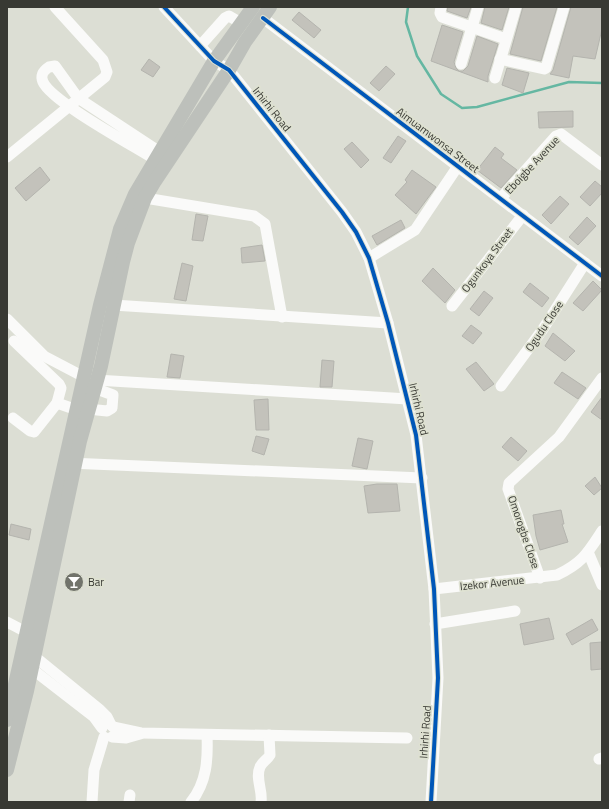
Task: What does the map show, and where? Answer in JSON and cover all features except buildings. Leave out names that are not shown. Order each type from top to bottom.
[{"type":"main road","points":[[7,770],[33,662],[82,410],[91,381],[100,305],[120,229],[135,194],[214,61],[253,7]]},
{"type":"main road","points":[[91,381],[101,366],[113,305],[128,243],[145,198],[229,70],[245,42],[267,12]]},
{"type":"main road","points":[[7,720],[11,688],[71,462]]},
{"type":"street","points":[[7,157],[105,77],[107,72],[106,66],[55,7]]},
{"type":"street","points":[[164,7],[214,61],[229,70]]},
{"type":"street","points":[[441,7],[440,13],[442,17],[506,39]]},
{"type":"street","points":[[461,64],[478,7]]},
{"type":"street","points":[[494,78],[516,7]]},
{"type":"street","points":[[500,59],[544,69],[546,68],[564,7]]},
{"type":"street","name":"Aimuamwonsa Street","points":[[267,12],[458,166],[523,214],[602,276]]},
{"type":"street","points":[[200,46],[225,18],[230,16],[241,23]]},
{"type":"street","points":[[213,31],[226,43]]},
{"type":"street","points":[[52,66],[57,68],[78,98],[158,156],[69,106],[44,84],[41,76],[45,69],[52,66]]},
{"type":"street","name":"Irhirhi Road","points":[[229,70],[342,212],[356,232],[369,258],[388,323],[416,435],[434,589],[438,678],[431,802]]},
{"type":"street","name":"Eboigbe Avenue","points":[[501,198],[556,136],[561,134],[602,165]]},
{"type":"street","points":[[369,258],[415,230],[458,166]]},
{"type":"street","points":[[145,198],[254,216],[260,220],[264,224],[268,240],[282,316]]},
{"type":"street","name":"Ogunkoya Street","points":[[452,306],[523,214]]},
{"type":"street","name":"Ogudu Close","points":[[501,386],[543,329],[585,263]]},
{"type":"street","points":[[113,305],[388,323]]},
{"type":"street","points":[[7,319],[44,356],[91,381],[113,395],[112,408],[107,411],[82,410],[57,402]]},
{"type":"street","points":[[13,418],[30,431],[34,432],[57,402],[61,388],[59,384],[14,341]]},
{"type":"street","name":"Omorogbe Close","points":[[540,578],[508,489],[509,483],[559,437],[602,378]]},
{"type":"street","points":[[91,381],[408,399]]},
{"type":"street","points":[[71,462],[422,478]]},
{"type":"street","name":"Izekor Avenue","points":[[434,589],[557,575],[575,566],[588,552],[602,531]]},
{"type":"street","points":[[588,552],[602,585]]},
{"type":"street","points":[[436,624],[515,611]]},
{"type":"street","points":[[7,622],[26,632]]},
{"type":"street","points":[[33,662],[81,701],[94,717],[109,731],[141,734],[407,738]]},
{"type":"street","points":[[92,802],[94,770],[109,731]]},
{"type":"street","points":[[191,802],[203,782],[208,762],[207,734]]},
{"type":"street","points":[[261,802],[262,796],[258,777],[259,769],[270,755],[269,736]]},
{"type":"waterway","points":[[408,7],[406,22],[417,56],[441,94],[462,108],[477,107],[569,82],[602,83]]},
{"type":"cycle path","points":[[164,7],[214,61],[229,70],[342,212],[356,232],[369,258],[388,323],[416,435],[434,589],[438,678],[431,802]]},
{"type":"cycle path","points":[[263,18],[602,276]]},
{"type":"place","name":"Bar","points":[[74,582]]}]
